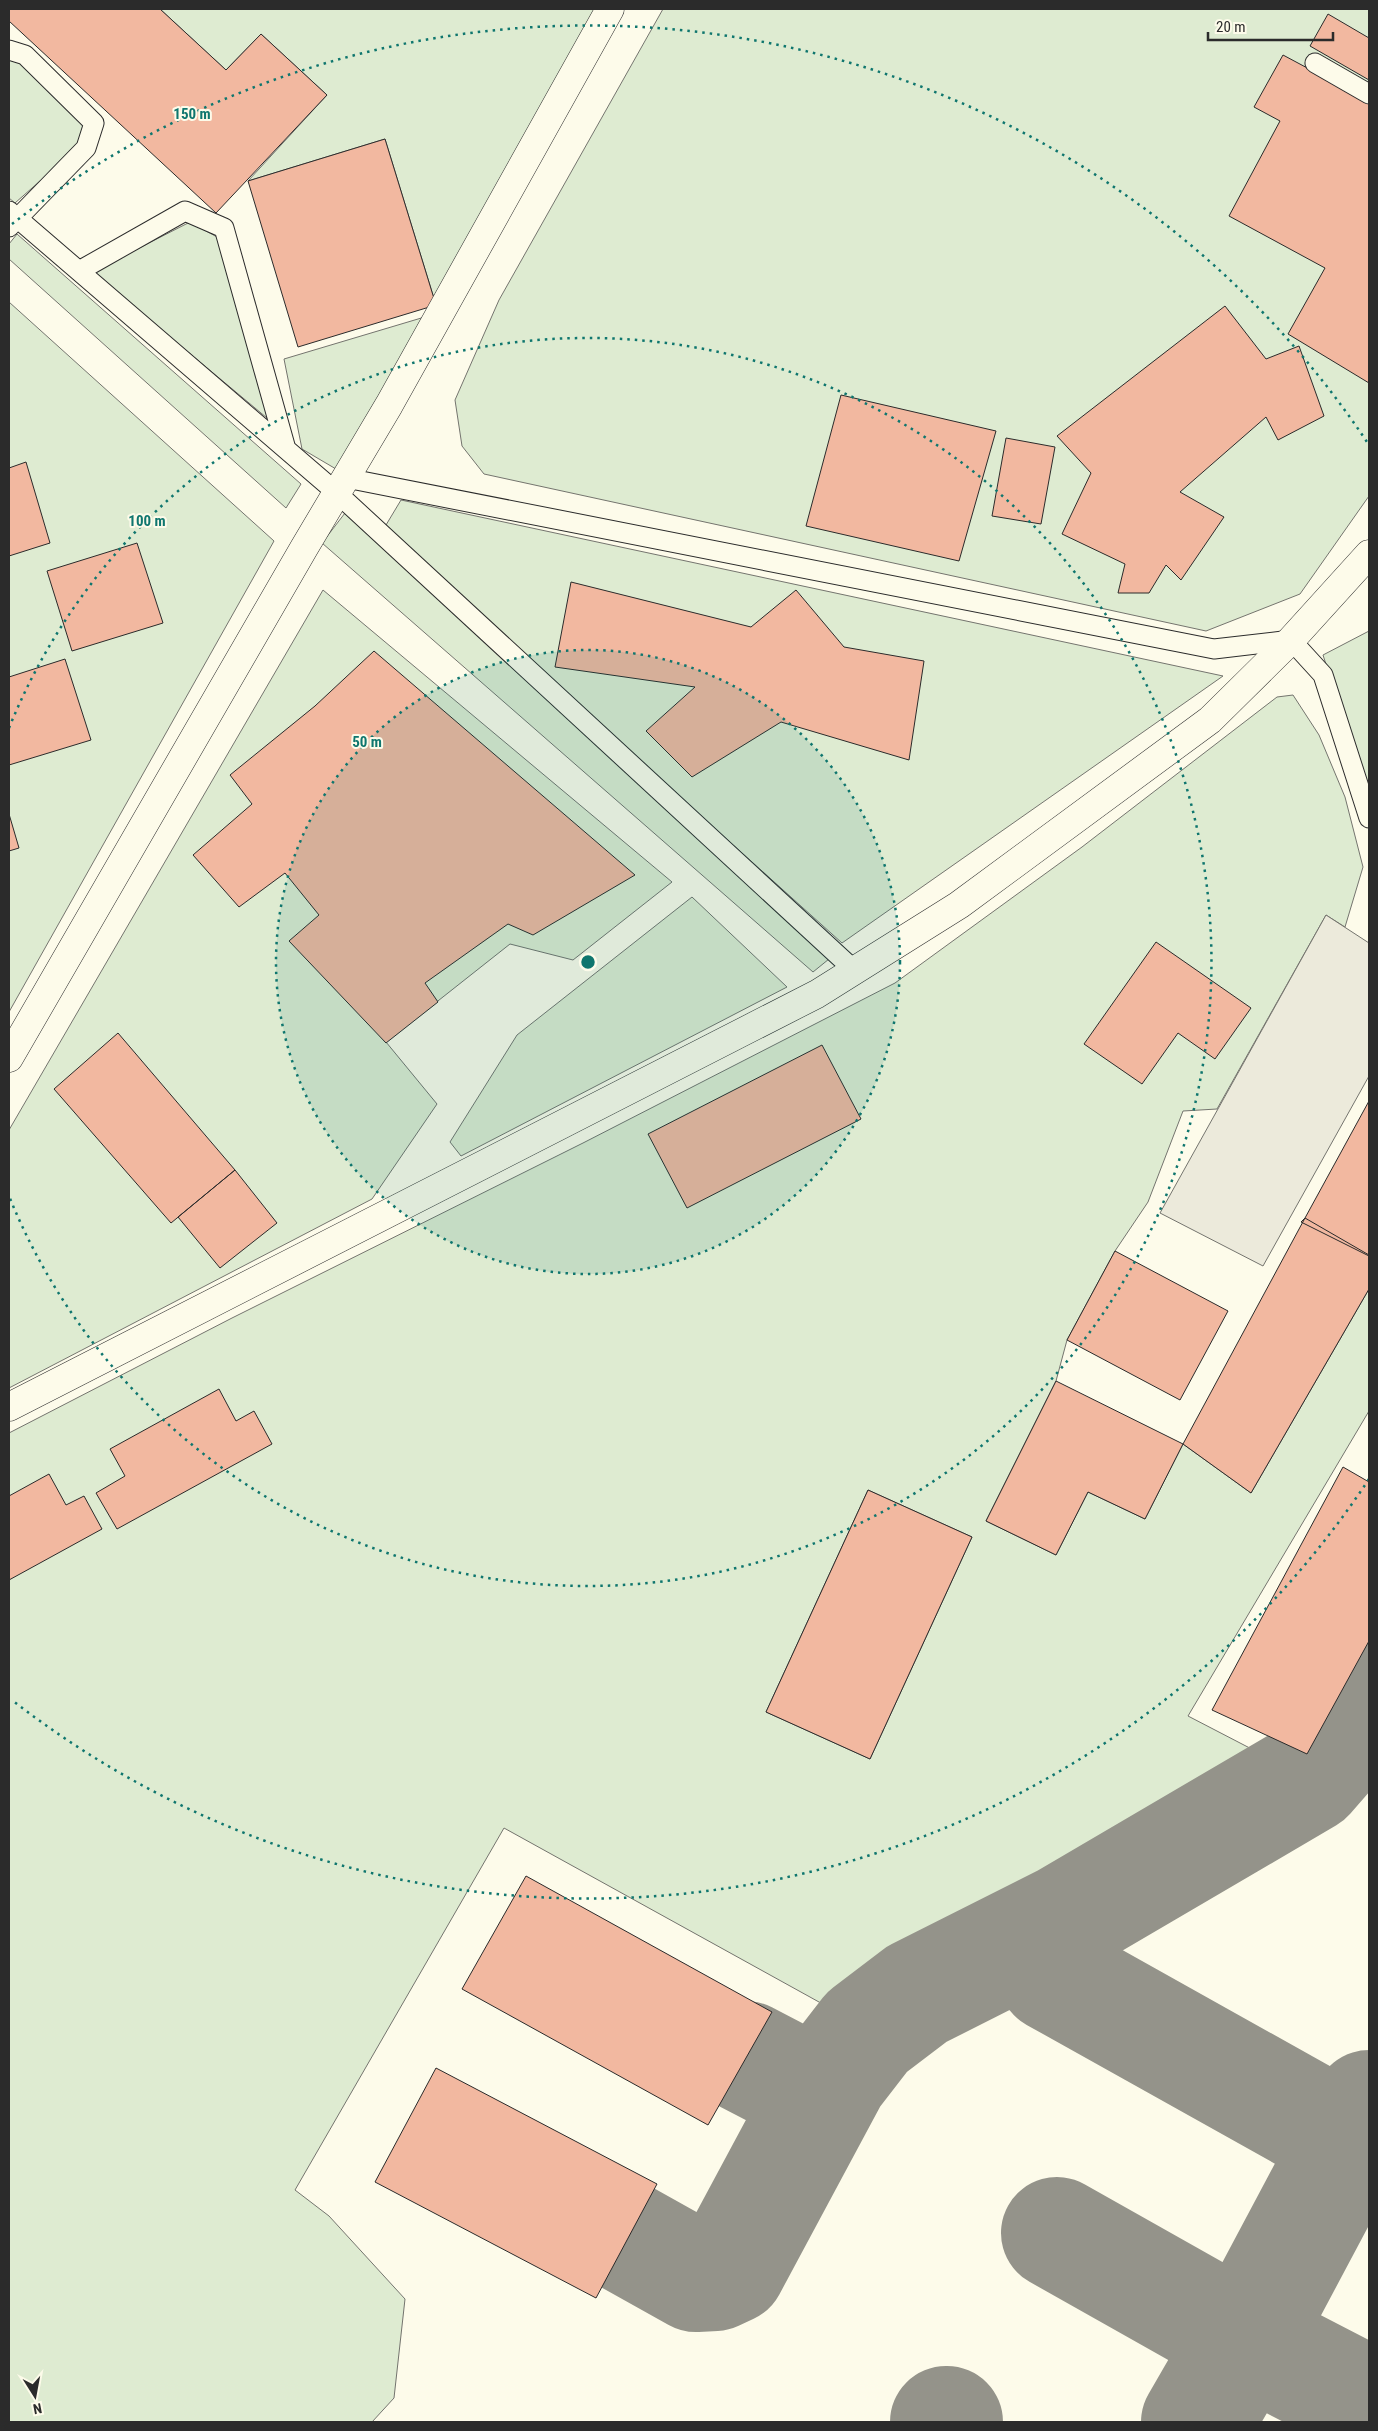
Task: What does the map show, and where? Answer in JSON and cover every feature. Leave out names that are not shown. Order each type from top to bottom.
[{"type":"street","points":[[9,1058],[342,486],[610,9]]},
{"type":"street","points":[[9,1407],[817,994],[959,905],[1210,720],[1291,640],[1369,554]]},
{"type":"lane","points":[[9,50],[25,56],[94,123],[86,148],[11,219],[79,271],[286,449],[342,486],[854,970]]},
{"type":"lane","points":[[1314,64],[1369,94]]},
{"type":"lane","points":[[79,271],[185,211],[224,228],[286,449]]},
{"type":"lane","points":[[342,486],[1214,649],[1291,640],[1323,675],[1369,818]]},
{"type":"green space","points":[[160,9],[600,9],[436,305],[385,139],[248,181],[327,95],[261,34],[226,70]]},
{"type":"green space","points":[[663,9],[1369,9],[1369,496],[1300,594],[1206,631],[484,474],[462,446],[455,400],[499,300]]},
{"type":"green space","points":[[9,60],[28,65],[85,124],[82,144],[15,203],[9,198]]},
{"type":"green space","points":[[190,222],[217,237],[273,423],[92,272]]},
{"type":"green space","points":[[17,234],[301,484],[286,508],[9,259],[9,244]]},
{"type":"green space","points":[[9,302],[274,541],[9,1012]]},
{"type":"green space","points":[[428,316],[336,469],[302,449],[284,359]]},
{"type":"green space","points":[[401,500],[1223,676],[842,943],[383,530]]},
{"type":"green space","points":[[345,513],[829,959],[813,972],[322,543]]},
{"type":"green space","points":[[323,590],[672,882],[573,960],[510,944],[386,1042],[437,1104],[372,1199],[9,1388],[9,1130]]},
{"type":"green space","points":[[1369,631],[1369,798],[1323,655]]},
{"type":"green space","points":[[1293,695],[1319,735],[1345,797],[1363,867],[1345,927],[1326,915],[1217,1109],[1183,1111],[1148,1202],[1115,1251],[1067,1340],[1056,1381],[986,1521],[1056,1555],[1088,1492],[1145,1519],[1183,1444],[1251,1493],[1369,1289],[1369,1411],[1188,1716],[1294,1771],[912,1981],[857,2023],[504,1828],[295,2190],[329,2216],[405,2299],[394,2398],[372,2422],[9,2422],[9,1433],[232,1318],[583,1143],[895,983],[1082,847],[1277,697]],"holes":[[[868,1490],[972,1537],[870,1759],[766,1712]]]},
{"type":"green space","points":[[692,897],[787,987],[461,1156],[450,1142],[517,1035]]},
{"type":"shaded area","points":[[1326,915],[1369,943],[1369,1076],[1263,1266],[1160,1213]]},
{"type":"building","points":[[9,9],[160,9],[226,70],[261,34],[327,95],[216,213],[9,21]]},
{"type":"building","points":[[1328,14],[1369,38],[1369,80],[1310,46]]},
{"type":"building","points":[[1283,55],[1369,101],[1369,383],[1288,334],[1325,268],[1229,216],[1280,121],[1254,107]]},
{"type":"building","points":[[385,139],[436,305],[298,347],[248,181]]},
{"type":"building","points":[[1225,306],[1266,359],[1299,346],[1324,416],[1278,440],[1266,417],[1180,492],[1224,517],[1181,580],[1166,565],[1149,593],[1118,593],[1125,564],[1062,534],[1091,473],[1057,436]]},
{"type":"building","points":[[841,395],[996,431],[959,561],[806,526]]},
{"type":"building","points":[[1006,438],[1055,447],[1041,524],[992,516]]},
{"type":"building","points":[[26,462],[50,543],[9,556],[9,468]]},
{"type":"building","points":[[137,543],[163,623],[72,651],[47,571]]},
{"type":"building","points":[[571,582],[751,627],[796,590],[844,647],[924,661],[909,760],[781,722],[692,777],[646,731],[695,687],[555,667]]},
{"type":"building","points":[[374,651],[635,875],[533,935],[508,924],[425,983],[438,1002],[386,1043],[289,941],[319,915],[285,873],[239,907],[193,855],[252,804],[230,775],[315,706]]},
{"type":"building","points":[[65,659],[91,740],[9,765],[9,677]]},
{"type":"building","points":[[9,814],[19,848],[9,851]]},
{"type":"building","points":[[1156,942],[1251,1008],[1215,1059],[1178,1033],[1142,1084],[1084,1044]]},
{"type":"building","points":[[118,1033],[235,1170],[171,1223],[54,1089]]},
{"type":"building","points":[[822,1045],[861,1119],[687,1208],[648,1134]]},
{"type":"building","points":[[1369,1101],[1369,1256],[1301,1222],[1305,1218]]},
{"type":"building","points":[[235,1170],[277,1223],[220,1268],[178,1217]]},
{"type":"building","points":[[1305,1218],[1369,1255],[1369,1289],[1251,1493],[1183,1444]]},
{"type":"building","points":[[1115,1251],[1228,1311],[1180,1400],[1067,1340]]},
{"type":"building","points":[[1056,1381],[1183,1444],[1145,1519],[1088,1492],[1056,1555],[986,1521]]},
{"type":"building","points":[[219,1389],[236,1421],[254,1411],[272,1444],[117,1529],[96,1493],[125,1476],[110,1449]]},
{"type":"building","points":[[1343,1467],[1369,1482],[1369,1641],[1307,1754],[1212,1710]]},
{"type":"building","points":[[49,1474],[66,1505],[84,1496],[102,1529],[9,1580],[9,1496]]},
{"type":"building","points":[[868,1490],[972,1537],[870,1759],[766,1712]]},
{"type":"building","points":[[526,1876],[772,2012],[708,2125],[462,1989]]},
{"type":"building","points":[[436,2068],[657,2184],[596,2298],[375,2182]]},
{"type":"taxiway","points":[[628,2238],[696,2276],[715,2275],[730,2268],[833,2076],[867,2032],[917,1994],[1064,1920],[1308,1777],[1335,1746],[1369,1688]]},
{"type":"taxiway","points":[[1054,1976],[1351,2142]]},
{"type":"taxiway","points":[[746,2057],[792,2081],[814,2083],[833,2076]]},
{"type":"taxiway","points":[[1197,2422],[1245,2339],[1369,2106]]},
{"type":"taxiway","points":[[1057,2233],[1245,2339],[1369,2403]]}]
